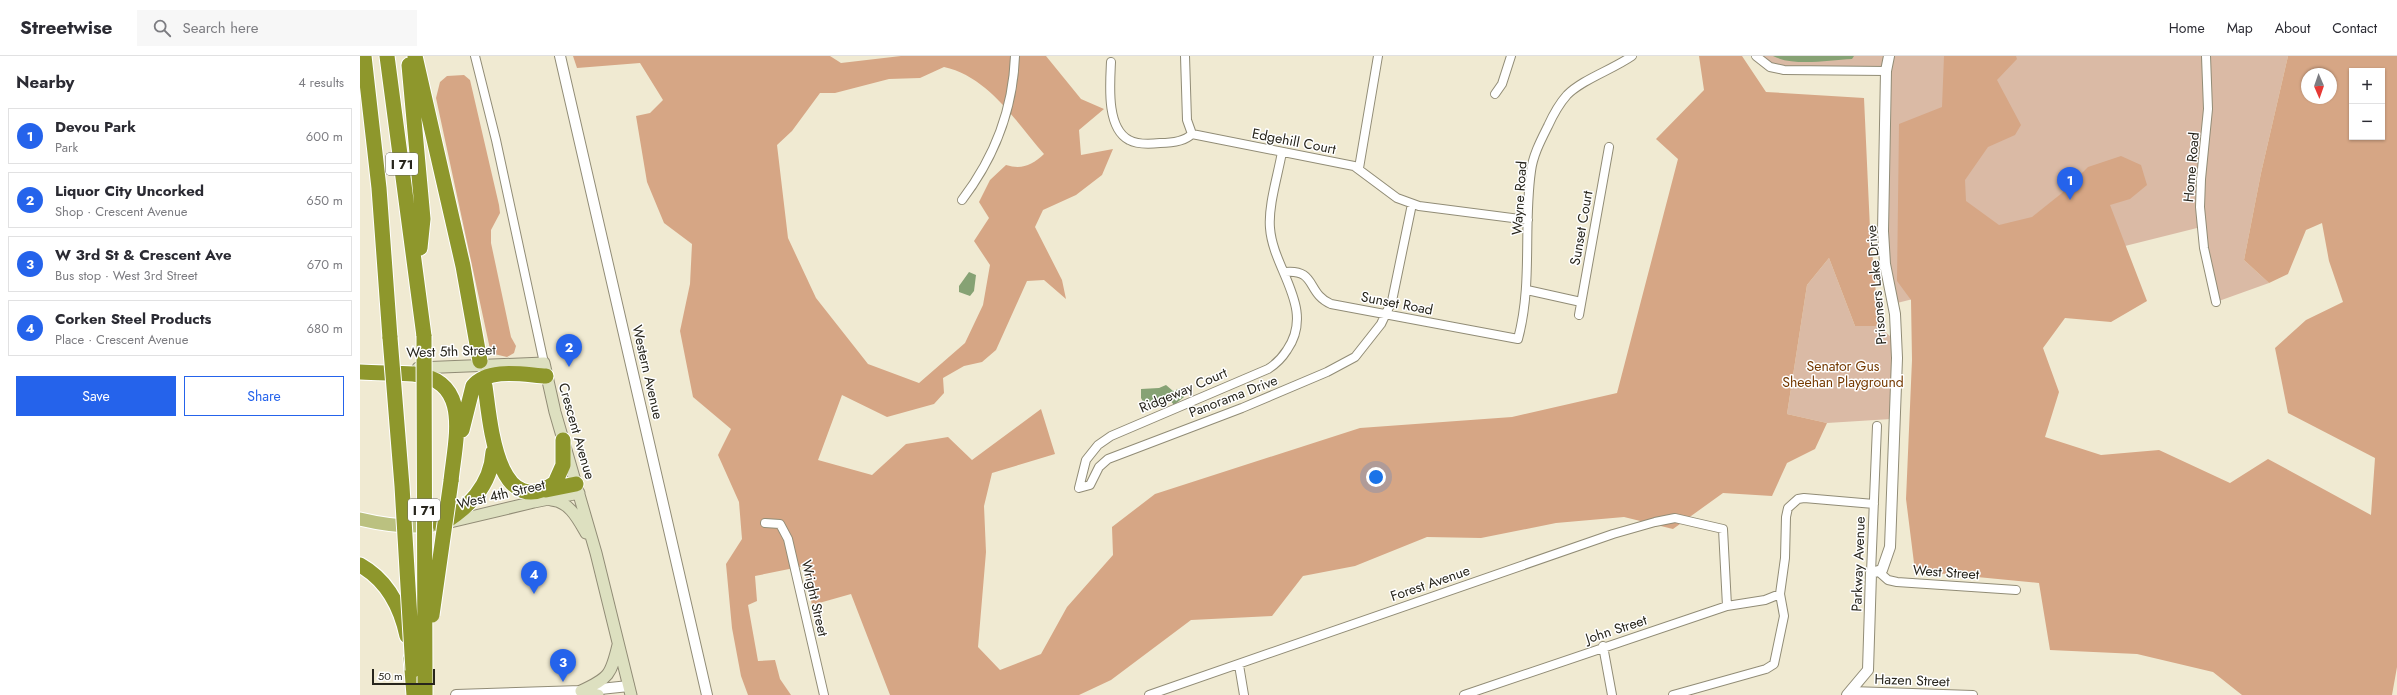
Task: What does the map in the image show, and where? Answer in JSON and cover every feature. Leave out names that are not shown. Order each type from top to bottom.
[{"type":"highway","name":"I 71","points":[[364,56],[379,188],[402,486],[414,695]]},
{"type":"highway","name":"I 71","points":[[387,56],[417,273],[424,336],[425,689]]},
{"type":"highway","points":[[408,56],[422,219],[417,273]]},
{"type":"highway","points":[[415,56],[463,266],[480,361]]},
{"type":"highway","points":[[451,482],[470,398],[477,381],[497,375],[545,369]]},
{"type":"highway","points":[[360,372],[414,374],[436,381],[445,387],[451,395],[457,414],[451,482],[425,689]]},
{"type":"highway","points":[[485,386],[500,466],[505,477],[519,488],[542,495],[578,489]]},
{"type":"highway","points":[[440,525],[459,514],[482,489],[491,469],[494,438]]},
{"type":"highway","points":[[542,495],[555,483],[560,475],[563,465],[563,440]]},
{"type":"highway","points":[[366,569],[392,596],[398,607],[406,632],[413,670]]},
{"type":"main road","name":"West 5th Street","points":[[360,372],[545,369]]},
{"type":"main road","name":"Crescent Avenue","points":[[545,369],[563,440],[596,553],[630,690]]},
{"type":"main road","name":"West 4th Street","points":[[360,519],[387,525],[416,527],[440,525],[542,495]]},
{"type":"main road","points":[[542,495],[556,500],[571,510],[578,518],[596,553]]},
{"type":"main road","points":[[581,691],[606,678],[614,662],[619,642]]},
{"type":"main road","points":[[581,691],[598,695]]},
{"type":"street","name":"Crescent Avenue","points":[[475,56],[496,140],[545,369]]},
{"type":"street","name":"Western Avenue","points":[[560,56],[707,695]]},
{"type":"street","points":[[962,200],[989,156],[1008,114],[1013,90],[1015,56]]},
{"type":"street","points":[[1112,62],[1111,93],[1114,118],[1122,135],[1132,142],[1146,144],[1180,141],[1192,134],[1188,120],[1185,56]]},
{"type":"street","points":[[1359,168],[1378,56]]},
{"type":"street","points":[[1494,94],[1502,84],[1511,56]]},
{"type":"street","name":"Wayne Road","points":[[1518,339],[1524,316],[1527,290],[1528,220],[1531,170],[1538,146],[1555,111],[1568,94],[1583,83],[1617,66],[1630,56]]},
{"type":"street","points":[[1756,56],[1770,67],[1784,70],[1886,71]]},
{"type":"street","name":"Prisoners Lake Drive","points":[[1875,573],[1887,561],[1890,548],[1897,358],[1895,314],[1885,264],[1883,231],[1886,71],[1889,56]]},
{"type":"street","name":"Home Road","points":[[2206,56],[2208,109],[2201,180],[2200,207],[2204,248],[2216,302]]},
{"type":"street","name":"Edgehill Court","points":[[1192,134],[1333,161],[1359,168],[1397,198],[1412,204],[1429,208],[1528,220]]},
{"type":"street","name":"Sunset Court","points":[[1578,315],[1609,147]]},
{"type":"street","points":[[1282,152],[1270,226],[1278,258],[1285,272]]},
{"type":"street","name":"Panorama Drive","points":[[1086,460],[1079,488],[1090,485],[1099,467],[1108,458],[1242,408],[1327,372],[1350,360],[1368,342],[1386,314],[1396,286],[1412,204]]},
{"type":"street","name":"Sunset Road","points":[[1285,272],[1300,272],[1307,276],[1318,296],[1331,304],[1518,339]]},
{"type":"street","name":"Ridgeway Court","points":[[1086,460],[1098,445],[1123,430],[1268,369],[1281,359],[1291,345],[1297,328],[1297,311],[1285,272]]},
{"type":"street","points":[[1527,290],[1581,302]]},
{"type":"street","name":"Parkway Avenue","points":[[1849,693],[1868,670],[1875,573],[1874,504],[1877,426]]},
{"type":"street","points":[[1674,695],[1766,669],[1774,664],[1784,616],[1780,594],[1785,558],[1786,517],[1792,503],[1804,498],[1874,504]]},
{"type":"street","name":"Forest Avenue","points":[[1149,695],[1239,665],[1322,634],[1655,522],[1674,518],[1723,529],[1727,606]]},
{"type":"street","name":"Wright Street","points":[[765,523],[780,524],[788,539],[824,695]]},
{"type":"street","name":"West Street","points":[[1875,573],[1888,580],[1897,582],[2016,590]]},
{"type":"street","name":"John Street","points":[[1464,695],[1603,646],[1727,606],[1765,600],[1780,594]]},
{"type":"street","points":[[1603,646],[1612,695]]},
{"type":"street","points":[[1239,665],[1244,695]]},
{"type":"street","points":[[456,695],[630,690]]},
{"type":"street","name":"Hazen Street","points":[[1849,693],[1973,695]]},
{"type":"green space","points":[[1756,56],[2288,56],[2261,173],[2244,260],[2269,283],[2216,302],[2201,227],[1893,304],[1885,264],[1886,71],[1784,70]]},
{"type":"green space","name":"Senator Gus Sheehan Playground","points":[[1829,258],[1855,326],[1879,326],[1892,338],[1891,419],[1827,423],[1787,414],[1807,285]]},
{"type":"shaded area","points":[[573,56],[830,56],[841,63],[901,56],[1046,56],[1081,99],[1104,109],[1079,130],[1081,155],[1113,149],[1102,175],[1076,195],[1043,210],[1035,227],[1062,280],[1066,299],[1044,280],[1027,281],[996,350],[982,362],[964,366],[943,378],[944,393],[934,404],[887,417],[842,395],[818,460],[872,475],[906,444],[948,437],[972,460],[1041,409],[1055,454],[992,473],[984,506],[986,552],[978,647],[1000,670],[1041,654],[1067,607],[1113,555],[1112,527],[1155,494],[1360,428],[1512,417],[1617,393],[1678,159],[1656,139],[1704,90],[1699,56],[1742,56],[1766,92],[1864,98],[1870,229],[1879,326],[1855,326],[1829,258],[1807,285],[1787,414],[1827,423],[1815,449],[1787,463],[1772,496],[1723,493],[1673,529],[1624,517],[1556,523],[1481,538],[1427,537],[1355,566],[1303,576],[1272,616],[1191,620],[1111,680],[1079,695],[890,695],[851,594],[812,605],[804,566],[755,576],[757,601],[748,605],[758,661],[775,660],[780,679],[791,695],[748,695],[741,676],[732,628],[726,564],[742,539],[739,502],[718,455],[731,429],[693,397],[680,331],[690,284],[692,244],[664,223],[647,182],[636,116],[650,113],[663,100],[640,63],[577,68]],"holes":[[[944,67],[960,72],[975,80],[988,90],[1012,115],[1044,154],[1026,166],[1017,167],[1006,165],[990,180],[979,202],[989,218],[974,241],[990,265],[983,305],[965,343],[919,383],[868,364],[816,298],[788,238],[777,145],[792,131],[820,93],[835,93],[889,79],[920,78]]]},
{"type":"shaded area","points":[[1773,56],[1854,56],[1852,59],[1801,62]]},
{"type":"shaded area","points":[[1944,56],[2016,56],[2017,59],[1997,80],[2021,125],[2015,135],[1988,147],[1965,180],[1966,201],[1999,225],[2032,217],[2062,193],[2088,167],[2121,156],[2141,165],[2147,185],[2130,199],[2110,205],[2147,301],[2111,322],[2065,318],[2043,348],[2059,392],[2045,437],[2101,455],[2159,450],[2230,483],[2268,459],[2371,515],[2375,458],[2288,413],[2275,348],[2306,320],[2343,302],[2329,261],[2322,223],[2306,230],[2288,274],[2269,283],[2244,260],[2261,173],[2288,56],[2397,56],[2397,667],[2392,695],[2242,695],[2213,672],[2137,654],[2050,650],[2039,583],[1915,571],[1906,499],[1912,360],[1911,300],[1897,281],[1899,124],[1942,107]]},
{"type":"shaded area","points":[[464,75],[470,80],[499,205],[500,213],[491,230],[491,243],[511,337],[516,346],[514,353],[507,357],[494,354],[490,349],[436,98],[440,82],[447,76]]},
{"type":"shaded area","points":[[969,272],[976,275],[974,291],[970,296],[959,292],[959,286]]},
{"type":"shaded area","points":[[1166,385],[1173,391],[1181,388],[1184,397],[1174,405],[1170,400],[1163,400],[1159,407],[1146,407],[1141,398],[1141,389],[1159,388]]},
{"type":"place","name":"Devou Park","points":[[2070,200]]},
{"type":"place","name":"Liquor City Uncorked","points":[[569,367]]},
{"type":"place","name":"Corken Steel Products","points":[[534,594]]},
{"type":"place","name":"W 3rd St & Crescent Ave","points":[[563,682]]}]
